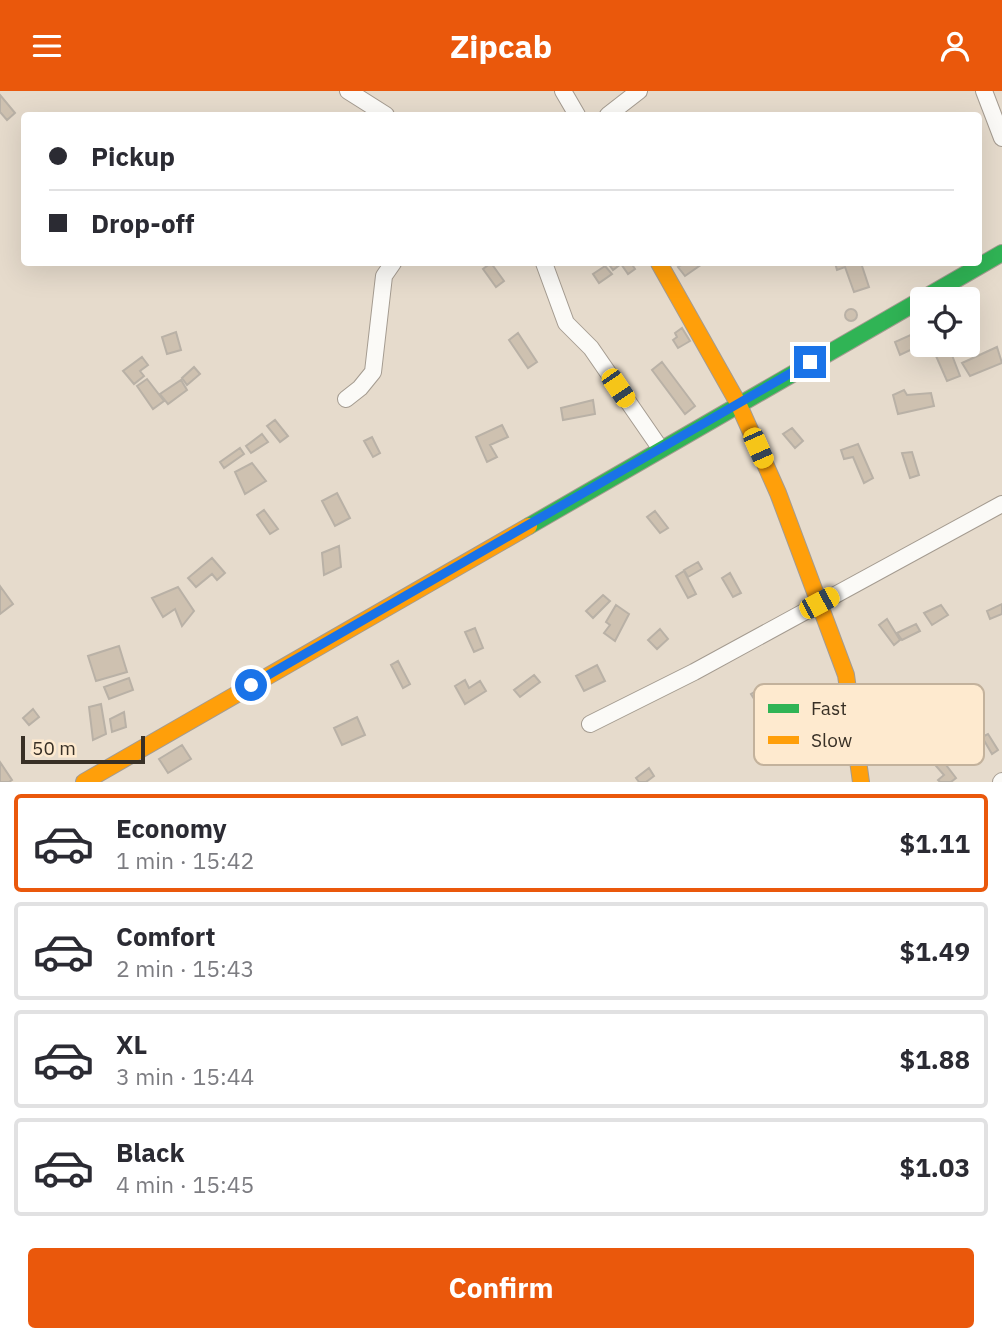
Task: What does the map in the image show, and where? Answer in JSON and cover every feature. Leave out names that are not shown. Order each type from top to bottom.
[{"type":"street","points":[[348,91],[381,112]]},
{"type":"street","points":[[563,91],[574,112]]},
{"type":"street","points":[[612,112],[639,91]]},
{"type":"street","points":[[984,91],[1002,138]]},
{"type":"street","points":[[982,264],[1002,253]]},
{"type":"street","points":[[346,399],[360,388],[373,372],[384,276],[391,266]]},
{"type":"street","points":[[545,266],[566,323],[591,348],[660,448]]},
{"type":"street","points":[[661,266],[738,403],[778,493],[847,684]]},
{"type":"street","points":[[84,782],[979,266]]},
{"type":"street","points":[[590,724],[694,673],[1002,504]]},
{"type":"building","points":[[0,95],[15,113],[7,120],[0,112]]},
{"type":"building","points":[[493,266],[504,281],[496,287],[483,269]]},
{"type":"building","points":[[605,266],[612,274],[599,283],[593,274]]},
{"type":"building","points":[[622,266],[633,266],[635,269],[628,274]]},
{"type":"building","points":[[680,266],[699,266],[685,276]]},
{"type":"building","points":[[836,266],[862,266],[869,287],[854,292],[845,267],[837,270]]},
{"type":"building","points":[[846,310],[856,310],[856,320],[846,320]]},
{"type":"building","points":[[682,328],[690,341],[678,348],[673,340],[677,337],[675,333]]},
{"type":"building","points":[[176,332],[181,350],[167,354],[162,337]]},
{"type":"building","points":[[518,333],[537,362],[528,368],[509,340]]},
{"type":"building","points":[[910,335],[910,350],[900,355],[895,342]]},
{"type":"building","points":[[997,347],[1002,363],[970,376],[962,363]]},
{"type":"building","points":[[142,357],[148,365],[140,371],[144,376],[134,384],[123,371]]},
{"type":"building","points":[[936,357],[953,357],[960,376],[947,381]]},
{"type":"building","points":[[662,362],[695,406],[685,414],[652,370]]},
{"type":"building","points":[[194,367],[200,374],[187,385],[182,378]]},
{"type":"building","points":[[147,379],[164,401],[153,409],[137,386]]},
{"type":"building","points":[[181,380],[187,390],[168,404],[160,394]]},
{"type":"building","points":[[904,390],[907,395],[931,393],[934,406],[898,414],[893,395]]},
{"type":"building","points":[[593,400],[595,414],[563,420],[561,408]]},
{"type":"building","points":[[275,420],[288,436],[280,442],[267,426]]},
{"type":"building","points":[[502,425],[508,437],[490,445],[497,457],[487,462],[476,437]]},
{"type":"building","points":[[792,428],[803,441],[795,448],[783,434]]},
{"type":"building","points":[[262,434],[268,442],[251,453],[246,446]]},
{"type":"building","points":[[372,437],[380,453],[373,457],[364,441]]},
{"type":"building","points":[[858,444],[873,478],[864,483],[853,457],[844,459],[841,450]]},
{"type":"building","points":[[240,448],[244,454],[224,468],[220,462]]},
{"type":"building","points":[[912,452],[919,475],[910,478],[902,453]]},
{"type":"building","points":[[252,463],[266,481],[245,494],[235,472]]},
{"type":"building","points":[[337,493],[350,518],[335,526],[322,501]]},
{"type":"building","points":[[264,510],[278,529],[270,534],[257,515]]},
{"type":"building","points":[[655,511],[668,528],[660,533],[647,517]]},
{"type":"building","points":[[339,546],[341,567],[324,575],[322,553]]},
{"type":"building","points":[[212,558],[225,573],[217,580],[212,574],[196,587],[188,578]]},
{"type":"building","points":[[698,562],[702,569],[688,577],[684,570]]},
{"type":"building","points":[[684,571],[696,594],[688,598],[676,576]]},
{"type":"building","points":[[730,573],[741,593],[733,597],[722,578]]},
{"type":"building","points":[[0,586],[13,604],[0,614]]},
{"type":"building","points":[[178,587],[194,611],[182,626],[175,609],[163,617],[152,598]]},
{"type":"building","points":[[603,595],[610,601],[593,618],[586,611]]},
{"type":"building","points":[[1002,604],[1002,614],[990,619],[987,611]]},
{"type":"building","points":[[616,605],[629,614],[615,641],[604,633],[610,625],[606,622]]},
{"type":"building","points":[[941,605],[948,615],[932,625],[924,613]]},
{"type":"building","points":[[887,619],[900,640],[894,645],[879,625]]},
{"type":"building","points":[[916,624],[920,631],[902,640],[897,633]]},
{"type":"building","points":[[475,628],[483,648],[474,652],[465,632]]},
{"type":"building","points":[[660,629],[668,639],[657,649],[648,640]]},
{"type":"building","points":[[119,646],[127,672],[96,681],[88,656]]},
{"type":"building","points":[[398,661],[410,684],[403,688],[391,665]]},
{"type":"building","points":[[597,665],[605,681],[584,691],[576,676]]},
{"type":"building","points":[[534,675],[540,682],[520,697],[514,690]]},
{"type":"building","points":[[129,678],[133,690],[109,699],[104,687]]},
{"type":"building","points":[[465,680],[469,688],[480,681],[486,691],[465,704],[455,686]]},
{"type":"building","points":[[101,704],[106,734],[93,740],[89,707]]},
{"type":"building","points":[[33,709],[39,717],[29,725],[23,718]]},
{"type":"building","points":[[124,712],[126,727],[112,732],[110,719]]},
{"type":"building","points":[[357,717],[365,735],[342,745],[334,728]]},
{"type":"building","points":[[988,734],[998,750],[992,754],[984,736]]},
{"type":"building","points":[[182,745],[191,759],[168,773],[159,759]]},
{"type":"building","points":[[0,762],[12,780],[9,782],[0,782]]},
{"type":"building","points":[[946,765],[956,778],[951,782],[940,782],[938,780],[944,775],[936,766]]},
{"type":"building","points":[[649,768],[654,776],[646,782],[639,782],[636,778]]},
{"type":"traffic: fast","points":[[982,265],[1002,253]]},
{"type":"traffic: fast","points":[[529,526],[979,266]]},
{"type":"traffic: slow","points":[[661,266],[738,403],[778,493],[847,684]]},
{"type":"traffic: slow","points":[[84,782],[529,526]]},
{"type":"traffic: slow","points":[[859,765],[861,782]]},
{"type":"route","points":[[251,685],[810,362]]}]
